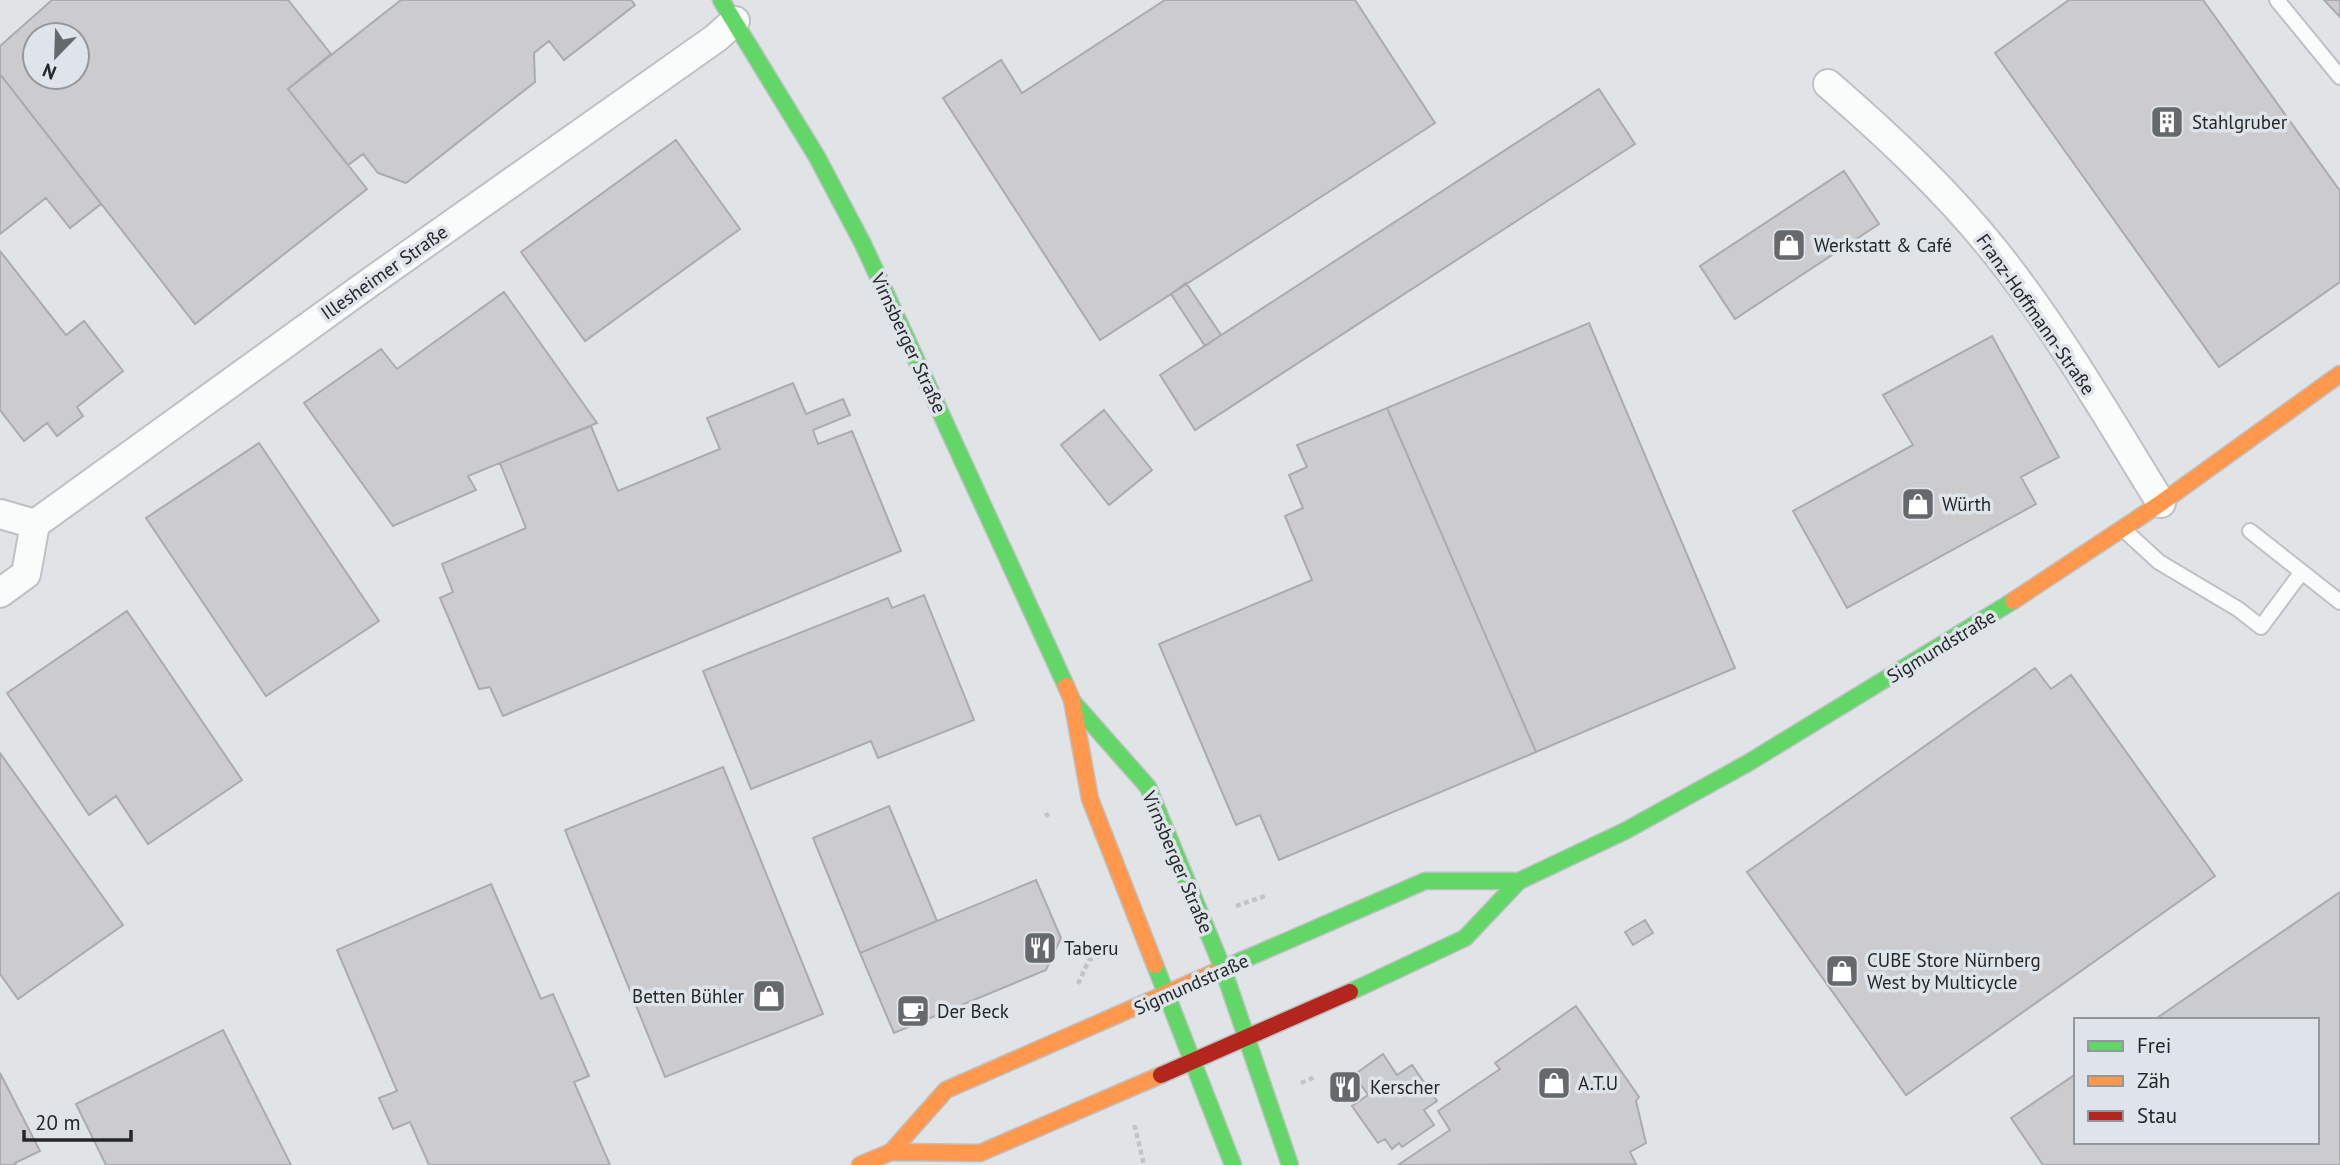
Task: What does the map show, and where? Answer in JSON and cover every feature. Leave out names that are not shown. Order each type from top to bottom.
[{"type":"main road","name":"Virnsberger Straße","points":[[728,11],[817,157],[863,244],[1072,700],[1090,799],[1233,1165]]},
{"type":"main road","name":"Sigmundstraße","points":[[860,1165],[891,1152],[980,1153],[1247,1038],[1465,938],[1519,881],[1625,831],[1748,763],[2000,610],[2123,530],[2340,374]]},
{"type":"main road","name":"Virnsberger Straße","points":[[1072,700],[1148,787],[1223,969],[1290,1165]]},
{"type":"main road","name":"Sigmundstraße","points":[[891,1152],[946,1090],[1425,881],[1519,881]]},
{"type":"street","name":"Illesheimer Straße","points":[[35,524],[369,283],[716,38],[728,11]]},
{"type":"street","name":"Franz-Hoffmann-Straße","points":[[1828,84],[1893,141],[1941,190],[1997,254],[2061,344],[2161,503]]},
{"type":"street","points":[[0,514],[35,524],[26,574],[0,593]]},
{"type":"lane","points":[[2277,0],[2340,77]]},
{"type":"lane","points":[[2123,530],[2159,562],[2238,609],[2261,627],[2301,573]]},
{"type":"lane","points":[[2250,531],[2340,602]]},
{"type":"path","points":[[1135,1127],[1144,1165]]},
{"type":"building","points":[[52,0],[288,0],[331,54],[288,89],[367,189],[195,324],[0,74],[0,46],[21,27],[21,91],[91,91],[91,21],[28,21]]},
{"type":"building","points":[[401,0],[631,0],[635,5],[564,60],[549,41],[534,53],[535,82],[406,183],[378,173],[363,154],[348,165],[288,89]]},
{"type":"building","points":[[1165,0],[1355,0],[1435,123],[1100,340],[943,98],[1001,60],[1022,93]]},
{"type":"building","name":"Stahlgruber","points":[[2069,0],[2203,0],[2340,191],[2340,282],[2219,367],[1995,53]]},
{"type":"building","points":[[2324,0],[2340,0],[2340,17]]},
{"type":"building","points":[[0,74],[101,204],[70,228],[46,198],[0,234]]},
{"type":"building","points":[[1599,89],[1635,144],[1195,430],[1160,375]]},
{"type":"building","points":[[676,140],[740,229],[585,341],[521,252]]},
{"type":"building","name":"Werkstatt & Café","points":[[1844,171],[1879,224],[1735,319],[1700,266]]},
{"type":"building","points":[[0,251],[66,335],[84,321],[123,371],[77,407],[83,416],[57,436],[47,423],[24,441],[0,410]]},
{"type":"building","points":[[1186,283],[1221,335],[1205,346],[1171,294]]},
{"type":"building","points":[[504,292],[597,423],[468,476],[476,490],[393,526],[304,403],[381,349],[397,369]]},
{"type":"building","points":[[1589,323],[1735,668],[1536,752],[1387,408]]},
{"type":"building","points":[[1992,336],[2059,457],[2021,477],[2036,504],[1847,608],[1793,511],[1913,445],[1883,395]]},
{"type":"building","points":[[793,383],[806,414],[843,399],[850,415],[813,430],[818,444],[852,431],[901,551],[503,716],[490,687],[479,689],[440,598],[453,592],[442,564],[526,528],[500,463],[591,426],[618,491],[720,449],[707,418]]},
{"type":"building","points":[[1387,408],[1536,752],[1279,860],[1260,815],[1236,825],[1159,644],[1312,580],[1285,516],[1303,508],[1289,475],[1307,467],[1297,445]]},
{"type":"building","points":[[1104,410],[1152,470],[1109,505],[1061,445]]},
{"type":"building","points":[[259,443],[379,621],[266,696],[146,518]]},
{"type":"building","points":[[924,595],[974,720],[878,758],[871,741],[751,789],[703,671],[888,598],[892,608]]},
{"type":"building","points":[[127,611],[242,780],[148,844],[116,796],[89,815],[7,693]]},
{"type":"building","points":[[2035,668],[2051,689],[2071,675],[2215,876],[1906,1095],[1747,872]]},
{"type":"building","points":[[0,753],[123,925],[18,999],[0,974]]},
{"type":"building","points":[[723,767],[823,1014],[665,1077],[565,830]]},
{"type":"building","points":[[889,806],[937,921],[860,953],[813,838]]},
{"type":"building","points":[[1036,880],[1061,938],[1046,970],[894,1033],[860,953]]},
{"type":"building","points":[[491,884],[541,999],[553,994],[589,1076],[574,1082],[610,1165],[429,1165],[410,1122],[393,1129],[379,1098],[397,1091],[337,950]]},
{"type":"building","points":[[2340,892],[2340,1165],[2043,1165],[2011,1118],[2074,1075],[2074,1144],[2319,1144],[2319,1018],[2157,1018]]},
{"type":"building","points":[[1645,920],[1653,933],[1633,945],[1625,932]]},
{"type":"building","name":"A.T.U","points":[[1576,1006],[1639,1097],[1636,1101],[1646,1143],[1630,1152],[1636,1164],[1398,1165],[1450,1130],[1438,1111],[1500,1069],[1495,1063]]},
{"type":"building","points":[[223,1030],[291,1165],[106,1165],[76,1104]]},
{"type":"building","points":[[1383,1054],[1397,1075],[1412,1065],[1437,1101],[1424,1110],[1434,1125],[1402,1147],[1399,1143],[1392,1149],[1385,1139],[1378,1143],[1352,1106],[1368,1095],[1354,1075]]},
{"type":"building","points":[[0,1073],[40,1151],[15,1163],[16,1165],[0,1165]]},
{"type":"traffic: fast","points":[[721,0],[817,157],[863,244],[1066,686]]},
{"type":"traffic: fast","points":[[1350,992],[1465,938],[1519,881],[1625,831],[1748,763],[2013,601]]},
{"type":"traffic: fast","points":[[1073,702],[1148,787],[1223,969],[1290,1165]]},
{"type":"traffic: fast","points":[[1213,973],[1425,881],[1519,881]]},
{"type":"traffic: fast","points":[[1155,965],[1233,1165]]},
{"type":"traffic: slow","points":[[2013,601],[2161,503],[2340,374]]},
{"type":"traffic: slow","points":[[1066,686],[1072,700],[1090,799],[1155,965]]},
{"type":"traffic: slow","points":[[891,1152],[946,1090],[1213,973]]},
{"type":"traffic: slow","points":[[860,1165],[891,1152],[980,1153],[1161,1075]]},
{"type":"traffic: jam","points":[[1161,1075],[1350,992]]},
{"type":"place","name":"Stahlgruber","points":[[2167,122]]},
{"type":"place","name":"Werkstatt & Café","points":[[1789,245]]},
{"type":"place","name":"Würth","points":[[1918,504]]},
{"type":"place","name":"Taberu","points":[[1040,948]]},
{"type":"place","name":"CUBE Store Nürnberg West by Multicycle","points":[[1842,971]]},
{"type":"place","name":"Betten Bühler","points":[[769,996]]},
{"type":"place","name":"Der Beck","points":[[913,1011]]},
{"type":"place","name":"A.T.U","points":[[1554,1083]]},
{"type":"place","name":"Kerscher","points":[[1345,1087]]}]
